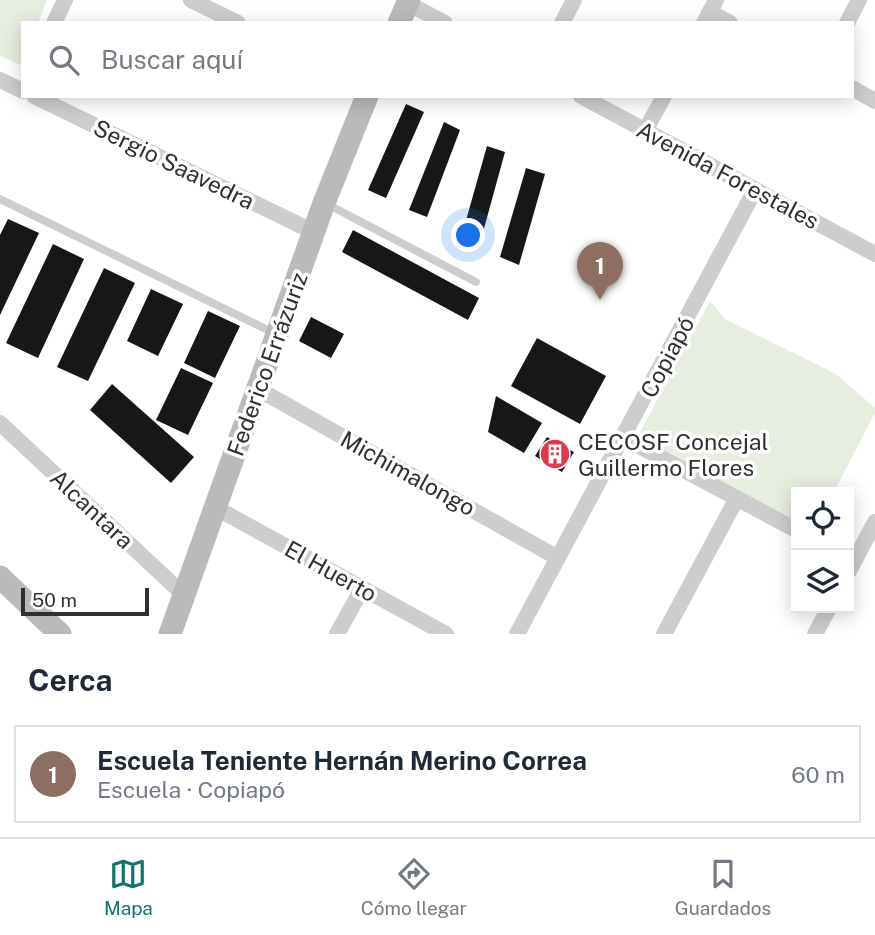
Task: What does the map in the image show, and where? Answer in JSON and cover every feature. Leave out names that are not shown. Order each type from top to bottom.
[{"type":"street","points":[[55,21],[65,0]]},
{"type":"street","points":[[191,0],[234,21]]},
{"type":"street","points":[[563,21],[574,0]]},
{"type":"street","points":[[848,21],[859,0]]},
{"type":"street","points":[[405,9],[438,21]]},
{"type":"street","points":[[710,11],[727,21]]},
{"type":"street","name":"Sergio Saavedra","points":[[0,80],[21,88]]},
{"type":"street","points":[[854,89],[875,101]]},
{"type":"street","name":"Sergio Saavedra","points":[[41,98],[314,232]]},
{"type":"street","name":"Federico Errázuriz","points":[[170,634],[324,203],[366,98]]},
{"type":"street","name":"Avenida Forestales","points":[[585,98],[875,254]]},
{"type":"street","points":[[645,131],[663,98]]},
{"type":"street","name":"Copiapó","points":[[517,634],[755,190]]},
{"type":"street","name":"Michimalongo","points":[[258,389],[558,558]]},
{"type":"street","name":"Alcantara","points":[[0,423],[184,595]]},
{"type":"street","points":[[624,438],[791,527]]},
{"type":"street","points":[[664,634],[737,498]]},
{"type":"street","name":"El Huerto","points":[[216,508],[446,634]]},
{"type":"street","points":[[854,560],[870,545],[875,522]]},
{"type":"street","points":[[0,578],[60,634]]},
{"type":"street","points":[[337,634],[362,589]]},
{"type":"street","points":[[815,634],[826,613]]},
{"type":"lane","points":[[0,199],[278,335]]},
{"type":"lane","points":[[324,203],[476,282]]},
{"type":"shaded area","points":[[0,0],[47,0],[39,21],[21,21],[20,65],[0,56]]},
{"type":"shaded area","points":[[710,301],[725,319],[836,374],[875,408],[875,413],[837,487],[791,487],[789,519],[637,438]]},
{"type":"building","points":[[406,104],[424,112],[386,198],[368,190]]},
{"type":"building","points":[[444,122],[460,130],[427,217],[409,210]]},
{"type":"building","points":[[487,146],[505,152],[480,243],[461,238]]},
{"type":"building","points":[[526,168],[545,174],[519,265],[500,257]]},
{"type":"building","points":[[8,219],[39,233],[0,315],[0,235]]},
{"type":"building","points":[[353,230],[479,298],[468,320],[342,252]]},
{"type":"building","points":[[53,244],[84,259],[38,358],[6,343]]},
{"type":"building","points":[[104,268],[135,283],[88,381],[57,367]]},
{"type":"building","points":[[151,289],[183,304],[158,356],[127,341]]},
{"type":"building","points":[[208,311],[240,326],[215,378],[184,363]]},
{"type":"building","points":[[311,317],[344,334],[331,358],[299,341]]},
{"type":"building","points":[[537,338],[606,376],[580,424],[511,386]]},
{"type":"building","points":[[181,368],[213,383],[188,435],[156,420]]},
{"type":"building","points":[[112,384],[194,457],[171,483],[90,410]]},
{"type":"building","points":[[496,396],[542,423],[524,453],[488,432]]},
{"type":"building","name":"CECOSF Concejal Guillermo Flores","points":[[547,437],[574,452],[562,472],[535,456]]},
{"type":"place","name":"Escuela Teniente Hernán Merino Correa","points":[[600,300]]},
{"type":"place","name":"CECOSF Concejal Guillermo Flores","points":[[555,454]]}]
